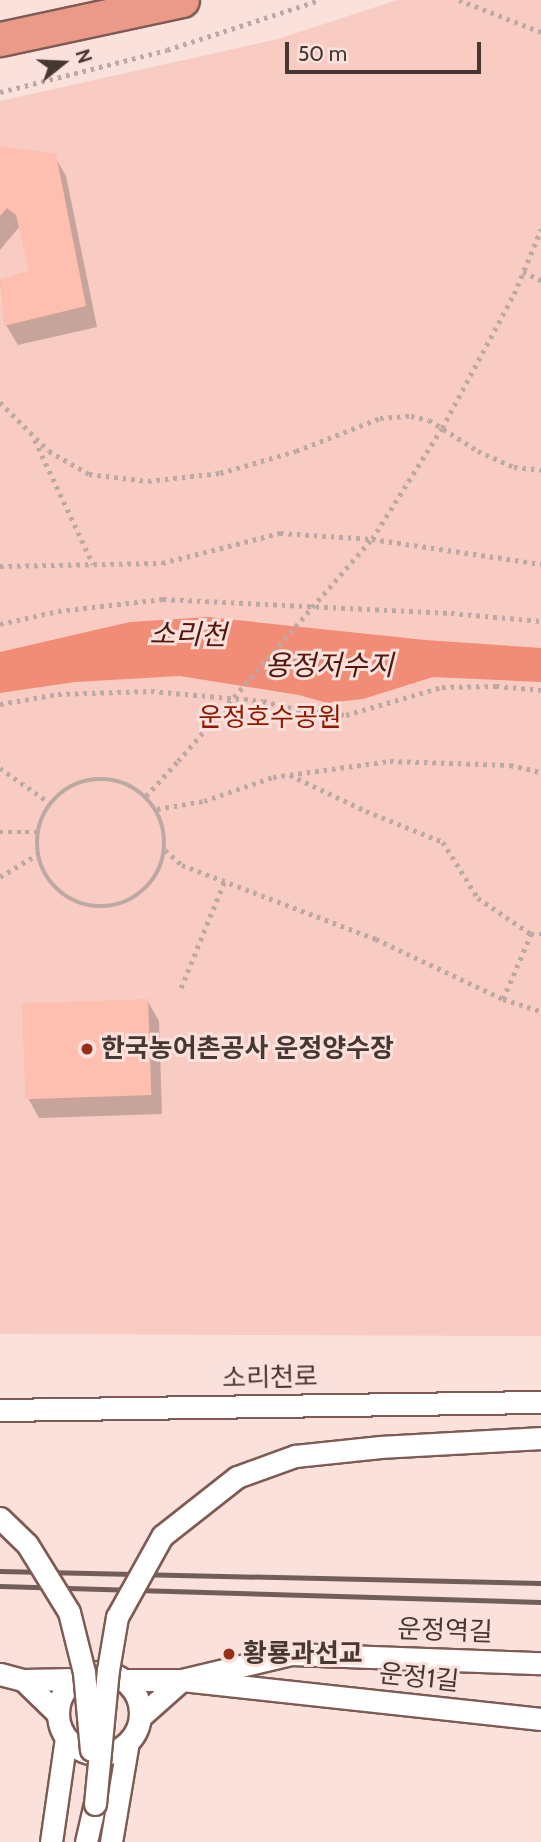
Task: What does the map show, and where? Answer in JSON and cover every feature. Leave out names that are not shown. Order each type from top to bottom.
[{"type":"main road","points":[[0,39],[182,0]]},
{"type":"street","name":"소리천로","points":[[0,1410],[541,1402]]},
{"type":"street","points":[[86,1842],[95,1804],[108,1670],[117,1617],[162,1536],[237,1476],[295,1456],[381,1447],[541,1438]]},
{"type":"street","points":[[0,1518],[27,1544],[69,1612],[84,1672],[95,1804]]},
{"type":"street","name":"운정역길","points":[[183,1680],[291,1654],[541,1663]]},
{"type":"street","points":[[0,1674],[23,1680],[75,1679],[99,1671],[124,1679],[134,1690],[140,1717],[136,1731],[128,1742],[117,1750],[103,1754],[89,1753],[66,1738]]},
{"type":"street","points":[[57,1713],[59,1700],[75,1679]]},
{"type":"street","name":"운정1길","points":[[124,1679],[183,1680],[541,1719]]},
{"type":"street","points":[[23,1680],[57,1713],[66,1738],[51,1842]]},
{"type":"street","points":[[140,1717],[183,1680]]},
{"type":"street","points":[[111,1842],[128,1742]]},
{"type":"path","points":[[0,92],[167,50],[320,0]]},
{"type":"path","points":[[459,0],[541,32]]},
{"type":"path","points":[[146,796],[372,540],[442,428],[523,272],[541,229]]},
{"type":"path","points":[[523,272],[541,280]]},
{"type":"path","points":[[0,402],[49,451],[89,474],[148,481],[219,473],[296,451],[380,418],[411,416],[429,420],[478,451],[514,467],[541,470]]},
{"type":"path","points":[[33,436],[93,564]]},
{"type":"path","points":[[0,566],[162,563],[280,533],[372,540],[541,564]]},
{"type":"path","points":[[0,624],[58,611],[163,599],[451,613],[541,621]]},
{"type":"path","points":[[0,704],[58,694],[151,691],[263,701],[298,710],[346,715],[442,687],[496,686],[541,690]]},
{"type":"path","points":[[156,809],[204,801],[273,777],[390,761],[510,765],[541,772]]},
{"type":"path","points":[[0,768],[50,803]]},
{"type":"path","points":[[289,775],[366,811],[443,842],[478,898],[531,934],[541,934]]},
{"type":"path","points":[[97,778],[115,779],[146,796],[156,809],[164,829],[165,850],[152,883],[122,904],[104,907],[86,905],[69,898],[54,887],[38,854],[38,832],[50,803],[79,782],[97,778]]},
{"type":"path","points":[[0,832],[38,832]]},
{"type":"path","points":[[165,850],[182,865],[376,939],[503,999],[541,1011]]},
{"type":"path","points":[[0,877],[38,854]]},
{"type":"path","points":[[181,988],[224,882]]},
{"type":"path","points":[[503,999],[531,934]]},
{"type":"green space","name":"운정호수공원","points":[[397,0],[541,0],[541,1336],[0,1334],[0,101],[278,39]]},
{"type":"water","name":"용정저수지","points":[[208,617],[425,640],[541,648],[541,682],[433,677],[363,699],[327,703],[299,695],[180,676],[75,682],[0,693],[0,652],[130,622]]},
{"type":"building","points":[[0,146],[56,154],[86,306],[4,326],[0,279],[29,271],[16,215],[7,208],[0,216]]},
{"type":"building","name":"한국농어촌공사 운정양수장","points":[[148,999],[151,1095],[25,1099],[22,1003]]},
{"type":"railway","points":[[0,1571],[541,1583]]},
{"type":"railway","points":[[0,1586],[541,1602]]},
{"type":"place","name":"한국농어촌공사 운정양수장","points":[[87,1049]]},
{"type":"place","name":"황룡과선교","points":[[229,1654]]},
{"type":"water label","name":"소리천","points":[[188,634]]}]
